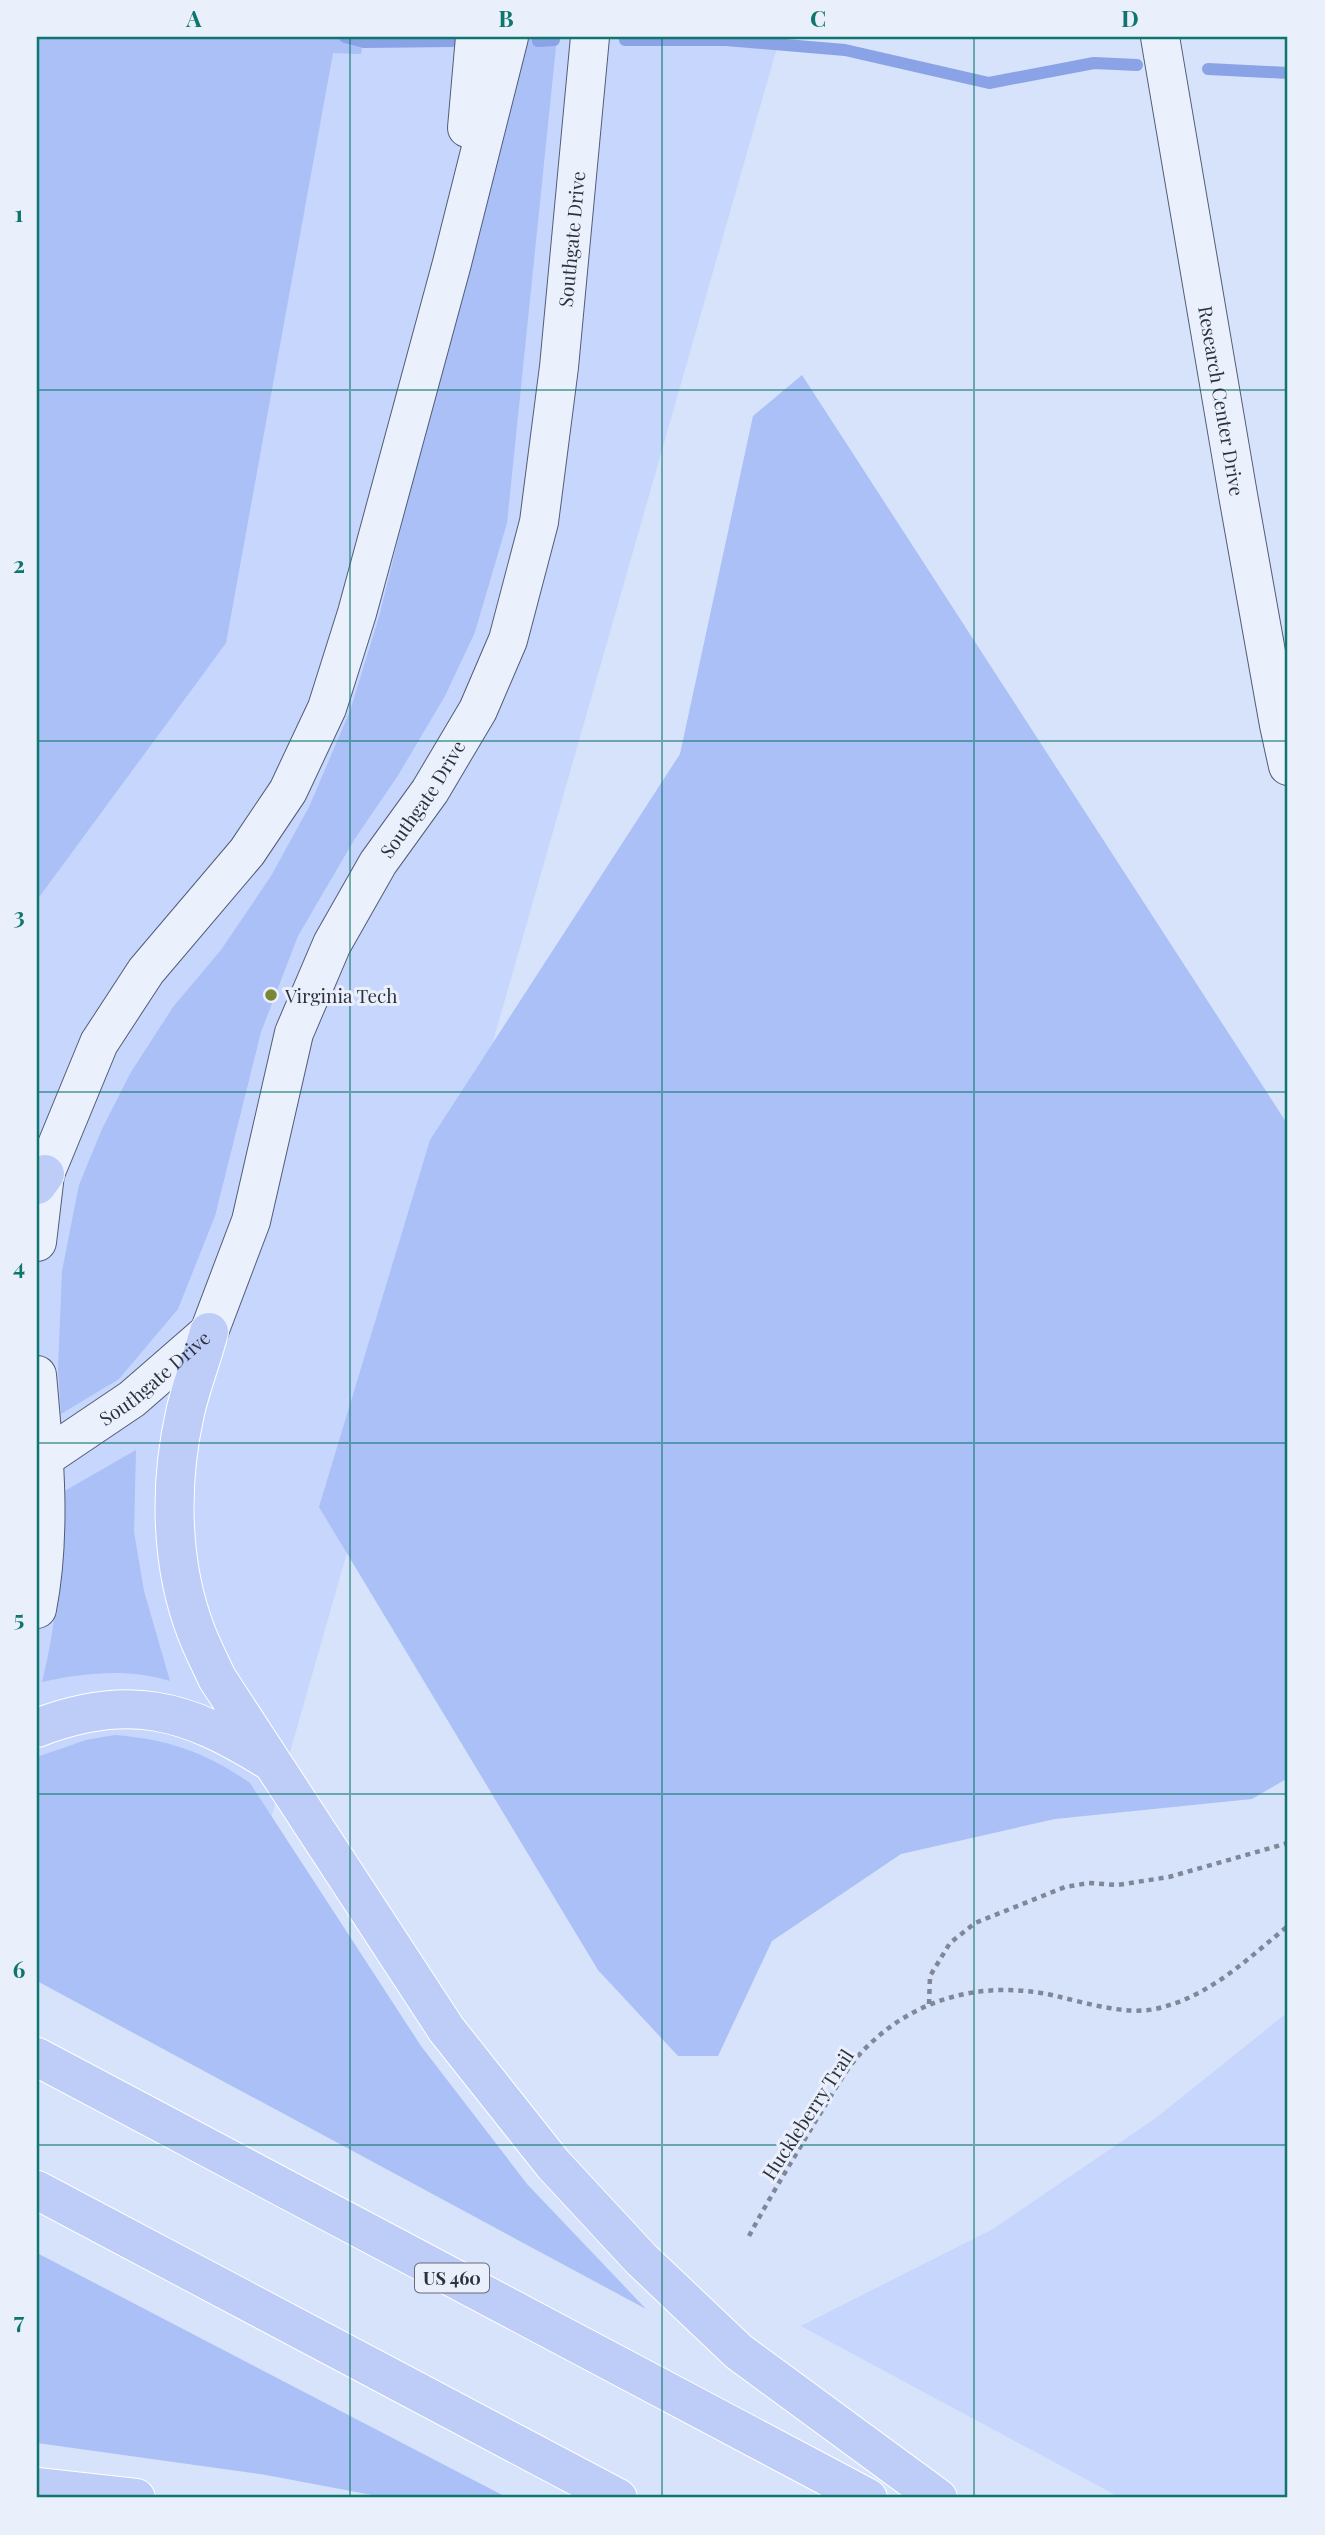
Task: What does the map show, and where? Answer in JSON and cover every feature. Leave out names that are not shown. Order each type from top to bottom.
[{"type":"highway","points":[[209,1332],[185,1412],[175,1472],[174,1525],[182,1580],[196,1632],[217,1678],[446,2029],[553,2164],[641,2259],[739,2352],[938,2498]]},
{"type":"highway","points":[[37,1728],[82,1713],[114,1708],[151,1710],[178,1716],[234,1739],[274,1764]]},
{"type":"highway","name":"US 460","points":[[37,2057],[868,2498]]},
{"type":"highway","points":[[37,2190],[618,2498]]},
{"type":"highway","points":[[37,2487],[136,2498]]},
{"type":"main road","points":[[452,263],[475,37]]},
{"type":"main road","points":[[37,1242],[41,1180],[99,1044],[146,971],[247,852],[288,791],[327,708],[358,613],[452,263],[509,37]]},
{"type":"main road","name":"Southgate Drive","points":[[40,1461],[132,1399],[209,1332],[251,1221],[294,1032],[332,944],[378,863],[430,791],[471,722],[508,640],[539,522],[559,367],[590,37]]},
{"type":"main road","name":"Research Center Drive","points":[[1160,37],[1238,495],[1288,766]]},
{"type":"main road","points":[[37,1375],[43,1579],[37,1609]]},
{"type":"path","points":[[929,2004],[930,1976],[950,1943],[975,1923],[1065,1887],[1090,1883],[1117,1885],[1168,1877],[1288,1843]]},
{"type":"path","name":"Huckleberry Trail","points":[[749,2236],[789,2165],[859,2056],[894,2024],[929,2004],[974,1991],[1015,1989],[1103,2008],[1154,2009],[1207,1990],[1240,1968],[1288,1926]]},
{"type":"shaded area","name":"Virginia Tech","points":[[37,37],[780,37],[206,2046],[37,1954]]},
{"type":"shaded area","points":[[37,37],[364,37],[361,54],[333,53],[226,643],[37,900]]},
{"type":"shaded area","points":[[522,37],[557,37],[507,523],[475,632],[445,696],[397,777],[354,840],[298,936],[261,1032],[215,1216],[178,1309],[119,1379],[61,1414],[58,1370],[62,1271],[79,1185],[102,1129],[131,1072],[173,1007],[221,950],[271,876],[309,807],[350,711],[379,617]]},
{"type":"shaded area","points":[[802,375],[1288,1125],[1288,1778],[1252,1799],[1055,1819],[901,1854],[772,1941],[718,2056],[678,2056],[598,1970],[319,1507],[430,1140],[680,754],[753,416]]},
{"type":"shaded area","points":[[136,1450],[134,1532],[144,1591],[170,1681],[138,1674],[106,1673],[42,1682],[55,1611],[61,1493]]},
{"type":"shaded area","points":[[115,1735],[152,1740],[186,1749],[218,1763],[250,1783],[421,2046],[527,2184],[646,2309],[37,1981],[37,1757],[86,1740]]},
{"type":"shaded area","points":[[1288,2012],[1288,2498],[1121,2498],[801,2326],[993,2229],[1156,2118]]},
{"type":"shaded area","points":[[37,2253],[508,2498],[388,2498],[266,2475],[37,2443]]},
{"type":"waterway","points":[[345,37],[364,42],[452,41]]},
{"type":"waterway","points":[[538,41],[554,40]]},
{"type":"waterway","points":[[625,40],[726,40],[845,50],[989,83],[1094,63],[1137,65]]},
{"type":"waterway","points":[[1208,69],[1288,73]]},
{"type":"place","name":"Virginia Tech","points":[[271,995]]}]
